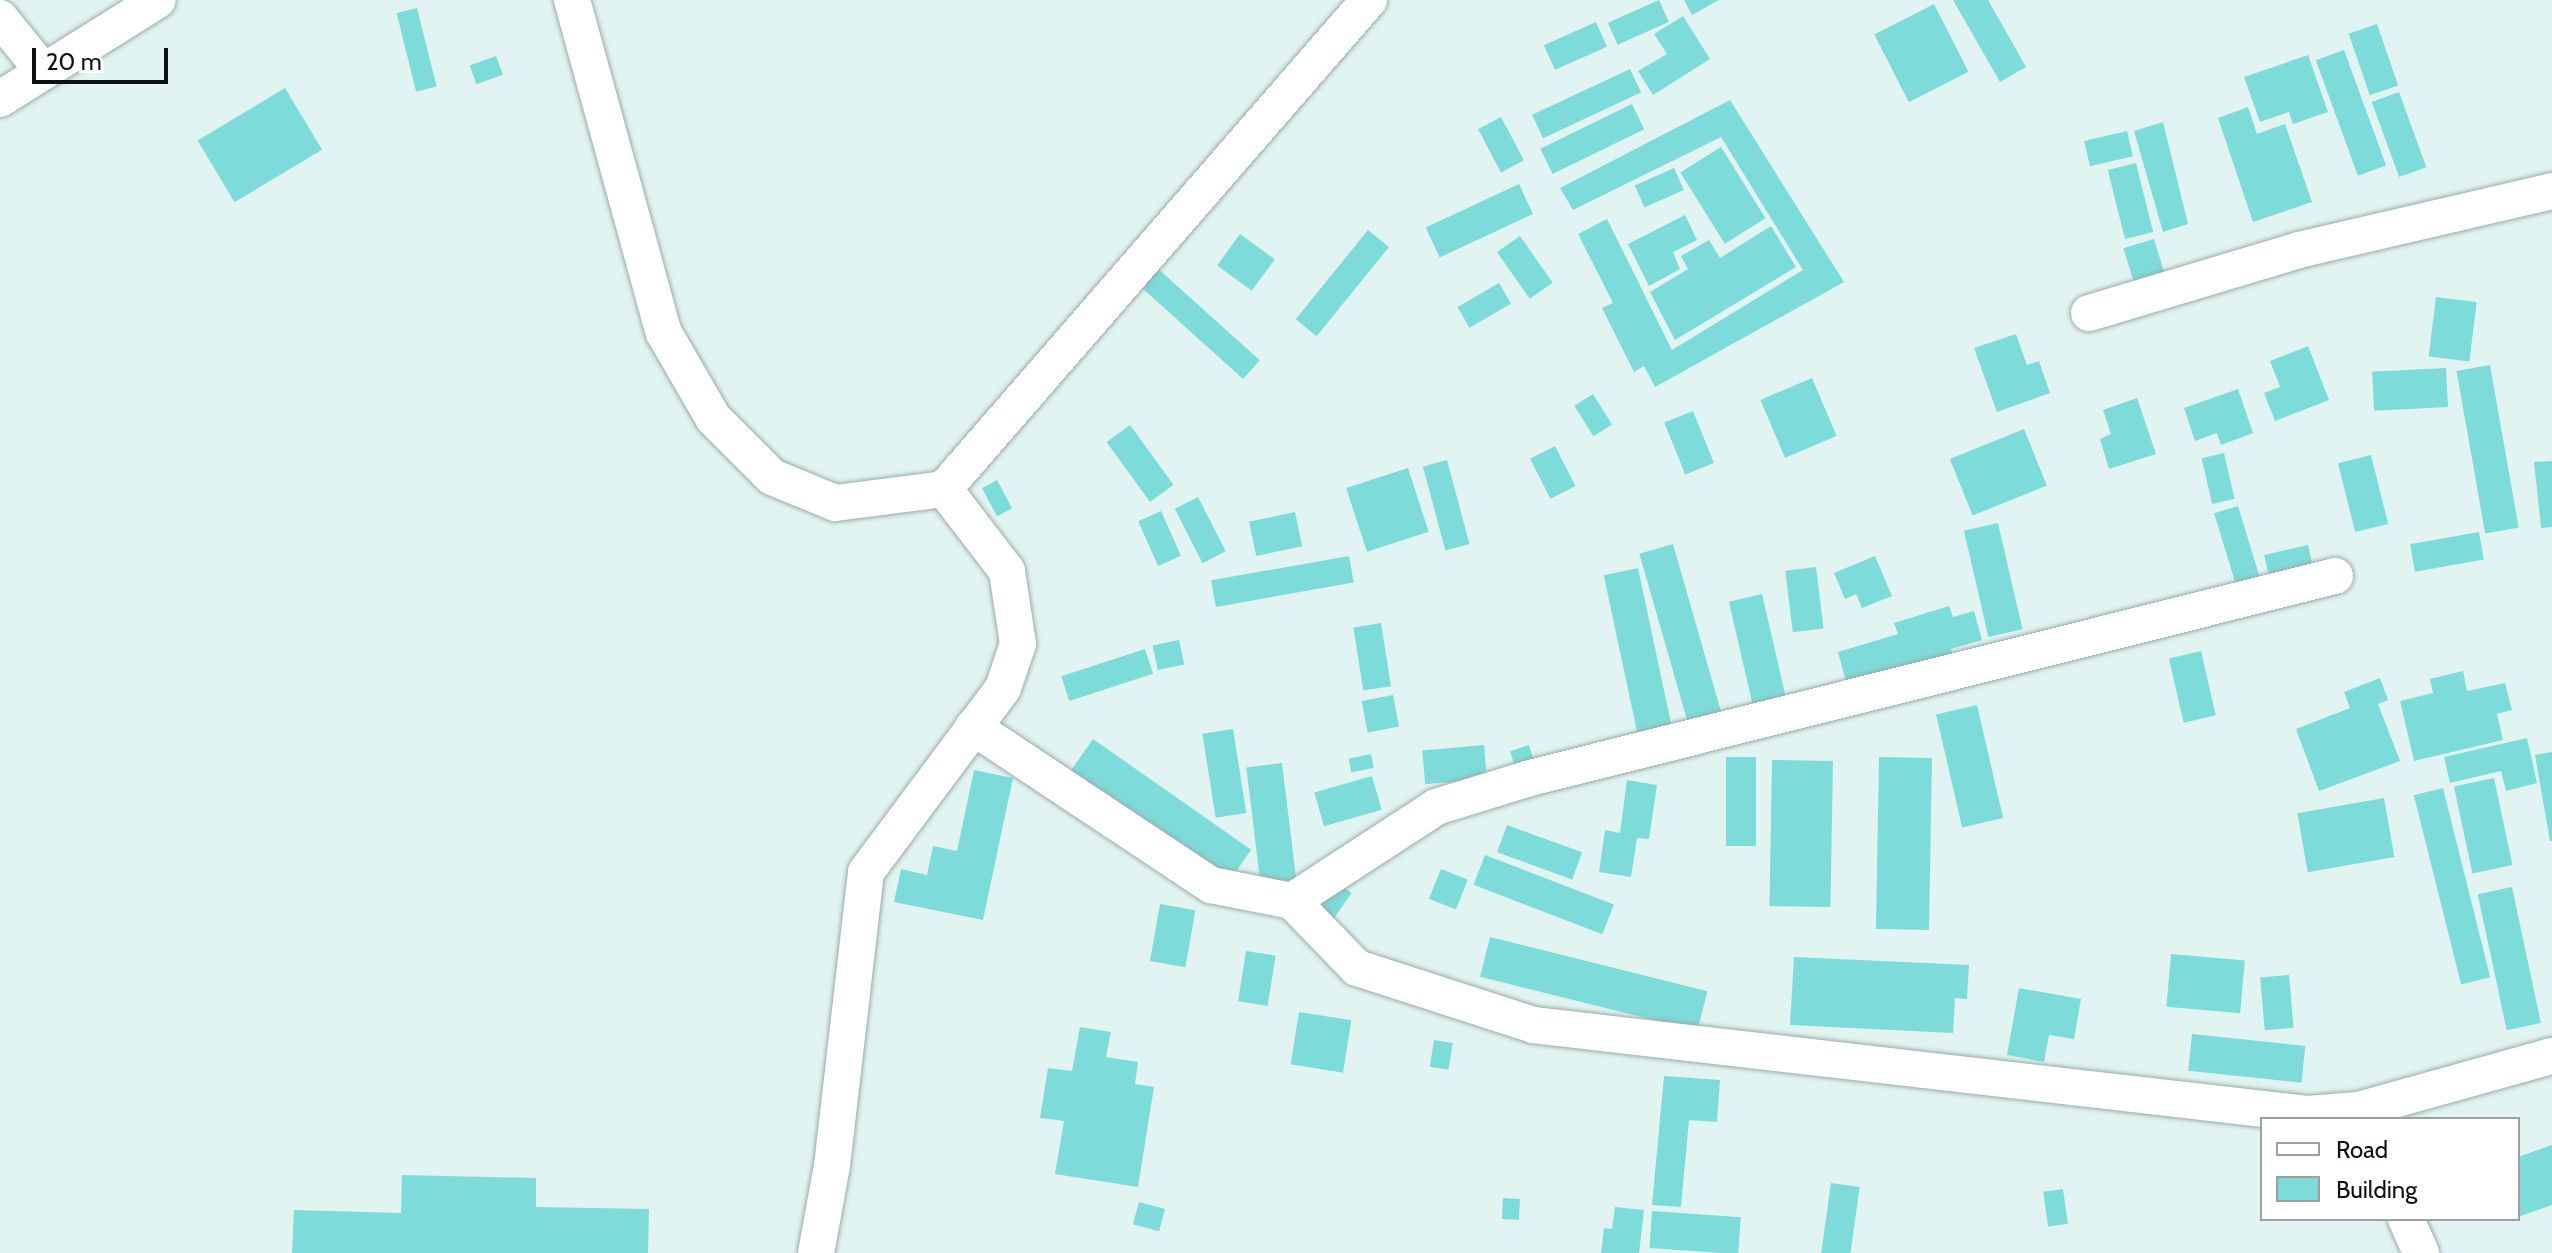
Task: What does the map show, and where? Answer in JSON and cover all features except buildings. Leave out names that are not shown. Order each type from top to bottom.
[{"type":"street","points":[[0,99],[158,0]]},
{"type":"street","points":[[572,0],[664,333],[713,418],[772,477],[835,503],[944,489],[1369,0]]},
{"type":"street","points":[[0,18],[43,71]]},
{"type":"street","points":[[2089,313],[2299,250],[2552,191]]},
{"type":"street","points":[[816,1253],[832,1166],[866,872],[1003,688],[1018,644],[1007,571],[944,489]]},
{"type":"street","points":[[1292,901],[1436,807],[1516,782],[2335,576]]},
{"type":"street","points":[[973,727],[1211,885],[1292,901],[1357,968],[1533,1025],[2307,1114],[2360,1114],[2552,1056]]},
{"type":"street","points":[[2407,1221],[2421,1253]]}]
